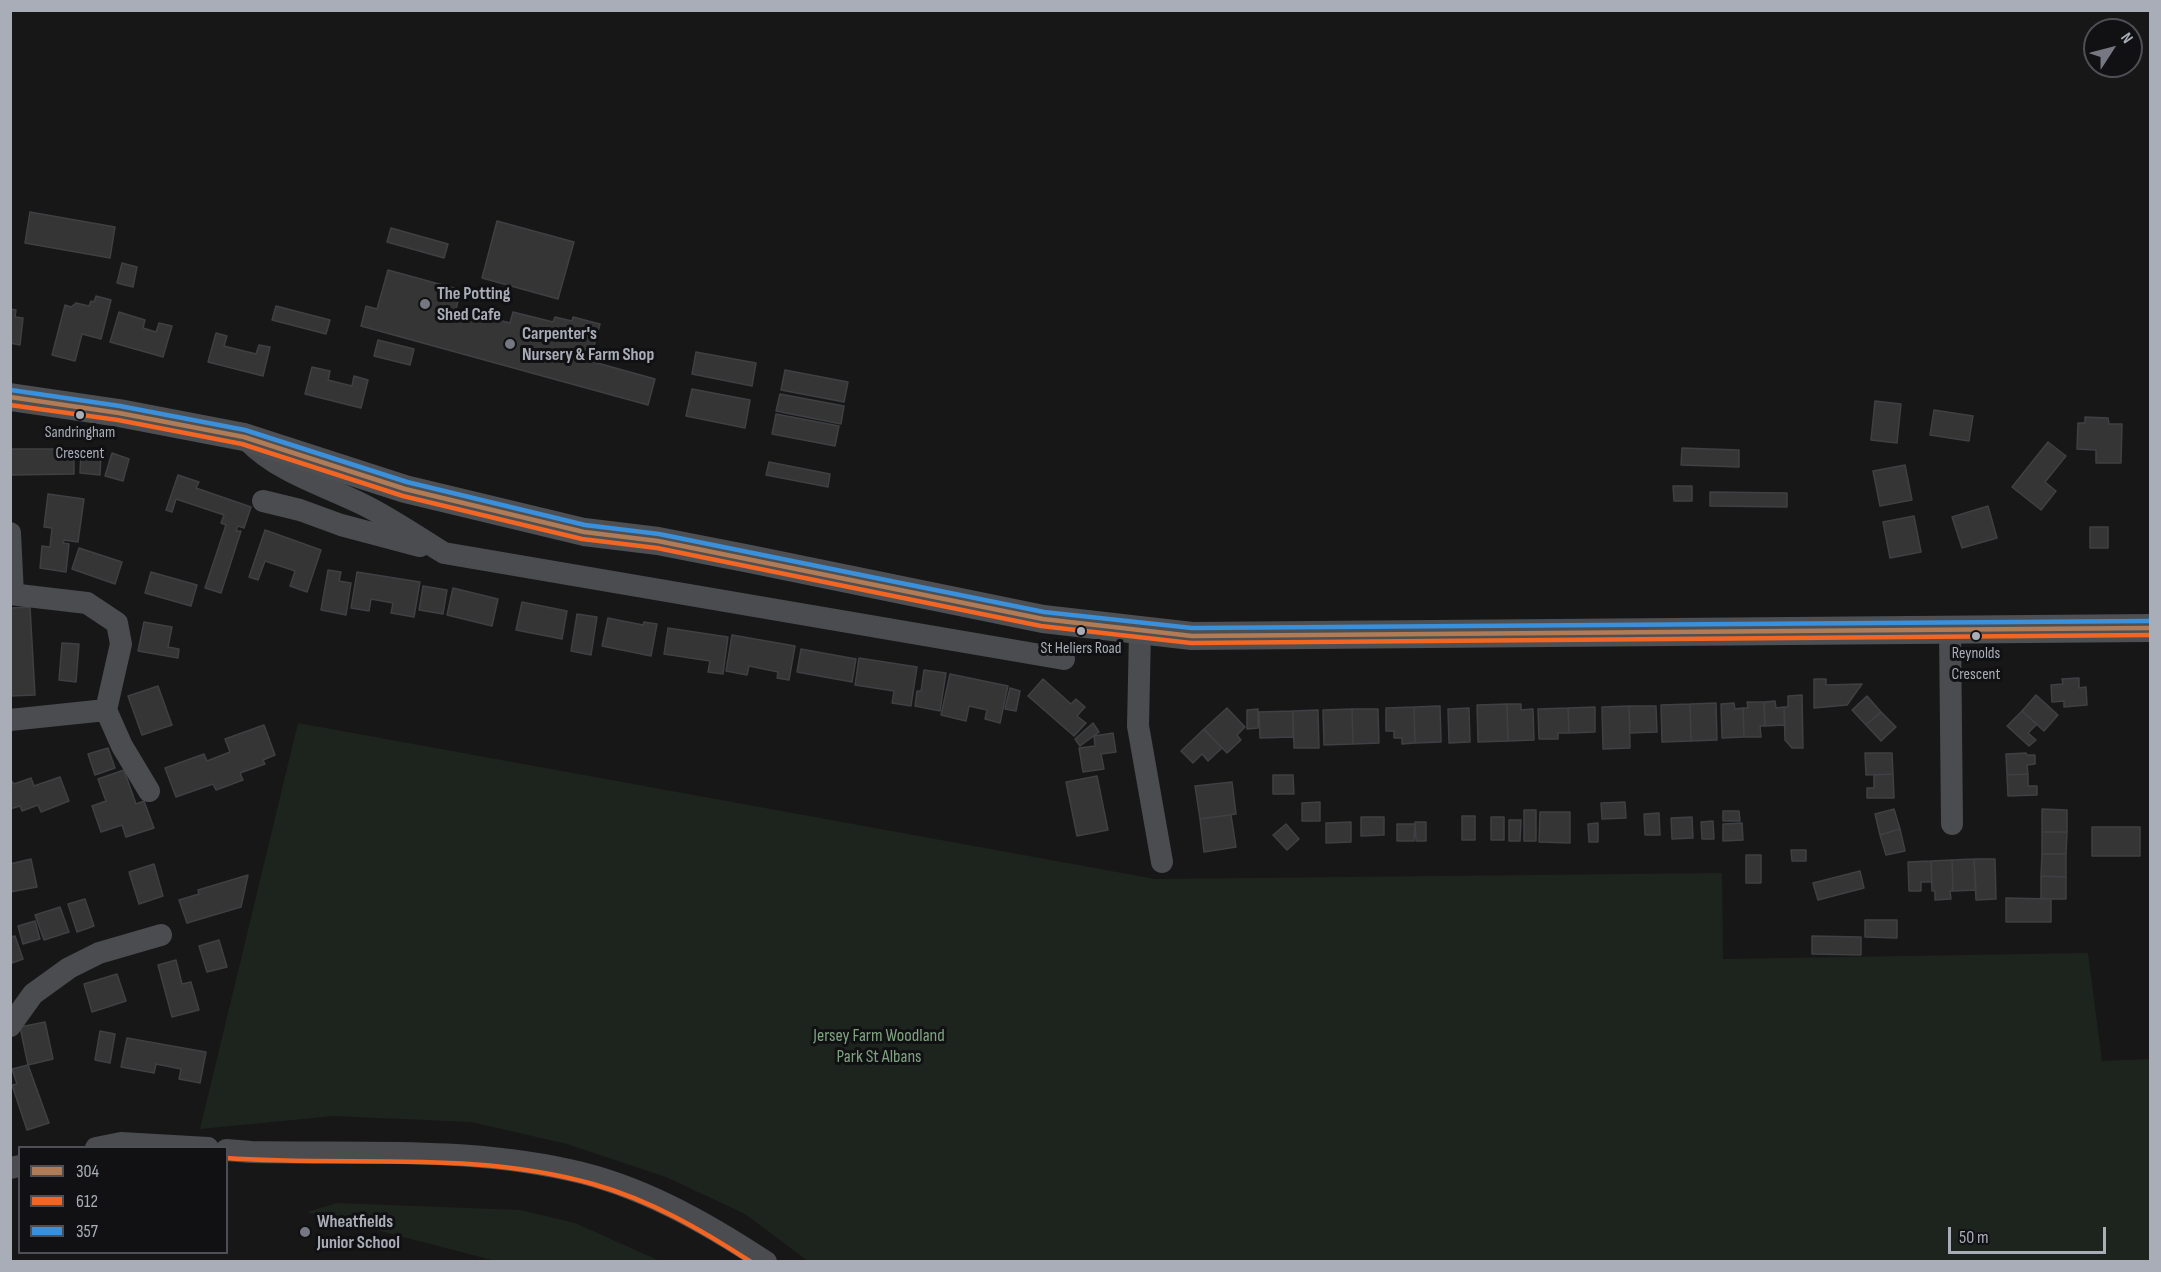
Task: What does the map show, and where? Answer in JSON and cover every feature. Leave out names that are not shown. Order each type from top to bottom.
[{"type":"main road","points":[[10,398],[119,413],[244,436],[405,489],[584,532],[658,541],[1043,619],[1140,631],[1192,636],[2151,628]]},
{"type":"street","points":[[244,436],[259,453],[274,463],[364,505],[444,553]]},
{"type":"street","points":[[263,501],[444,553],[1064,659]]},
{"type":"street","points":[[10,533],[12,594],[87,603],[117,623],[121,644],[106,710],[122,746],[150,791]]},
{"type":"street","points":[[1950,630],[1952,824]]},
{"type":"street","points":[[1140,631],[1138,726],[1162,862]]},
{"type":"street","points":[[10,720],[106,710]]},
{"type":"street","points":[[10,1026],[33,994],[69,968],[99,953],[161,935]]},
{"type":"street","points":[[106,1146],[121,1143],[173,1146]]},
{"type":"street","points":[[228,1150],[434,1153],[487,1156],[570,1170],[652,1198],[706,1225],[766,1262]]},
{"type":"green space","name":"Jersey Farm Woodland Park St Albans","points":[[298,723],[1155,879],[1722,873],[1723,959],[2088,953],[2102,1061],[2150,1059],[2150,1261],[808,1261],[745,1214],[666,1177],[567,1144],[471,1122],[333,1116],[200,1129]]},
{"type":"green space","points":[[337,1203],[520,1210],[575,1223],[660,1261],[496,1261],[307,1212]]},
{"type":"building","points":[[30,212],[115,227],[110,258],[25,243]]},
{"type":"building","points":[[497,221],[574,242],[558,299],[482,278]]},
{"type":"building","points":[[391,228],[448,244],[444,258],[387,242]]},
{"type":"building","points":[[122,263],[137,267],[133,287],[117,283]]},
{"type":"building","name":"Carpenter's Nursery & Farm Shop","points":[[388,270],[461,290],[456,309],[510,323],[513,312],[553,322],[555,317],[572,321],[573,317],[600,324],[590,361],[655,379],[648,405],[361,326],[366,306],[377,309]]},
{"type":"building","points":[[96,296],[111,300],[101,339],[82,334],[75,361],[52,355],[65,305],[71,307],[76,303],[89,306],[91,301],[94,302]]},
{"type":"building","points":[[276,306],[330,320],[326,334],[272,320]]},
{"type":"building","points":[[10,309],[16,310],[15,317],[23,318],[20,345],[10,343]]},
{"type":"building","points":[[119,312],[145,320],[143,328],[156,332],[159,323],[172,326],[163,357],[110,342]]},
{"type":"building","points":[[216,333],[227,336],[224,346],[256,354],[259,345],[270,347],[263,376],[208,362]]},
{"type":"building","points":[[378,340],[414,349],[410,365],[374,356]]},
{"type":"building","points":[[696,352],[756,363],[752,386],[692,374]]},
{"type":"building","points":[[312,367],[330,371],[328,380],[352,386],[354,376],[368,380],[361,408],[305,394]]},
{"type":"building","points":[[785,370],[848,382],[844,402],[781,390]]},
{"type":"building","points":[[692,389],[750,400],[745,428],[686,416]]},
{"type":"building","points":[[780,394],[844,406],[841,424],[776,411]]},
{"type":"building","points":[[1875,401],[1901,404],[1897,443],[1871,440]]},
{"type":"building","points":[[1934,410],[1973,416],[1969,441],[1930,435]]},
{"type":"building","points":[[776,414],[839,426],[835,446],[772,434]]},
{"type":"building","points":[[2085,417],[2108,418],[2109,424],[2122,424],[2121,463],[2096,463],[2096,450],[2077,449],[2078,423],[2085,423]]},
{"type":"building","points":[[2048,442],[2066,456],[2045,482],[2056,491],[2041,510],[2012,487]]},
{"type":"building","points":[[1682,448],[1739,450],[1739,467],[1681,465]]},
{"type":"building","points":[[11,449],[74,449],[74,474],[11,475]]},
{"type":"building","points":[[81,450],[101,452],[100,475],[80,473]]},
{"type":"building","points":[[112,453],[129,459],[123,481],[105,476]]},
{"type":"building","points":[[769,462],[830,474],[828,487],[766,475]]},
{"type":"building","points":[[1905,465],[1912,500],[1880,506],[1873,471]]},
{"type":"building","points":[[178,475],[199,482],[196,488],[251,507],[244,528],[238,526],[236,531],[241,531],[221,593],[205,588],[226,525],[221,523],[224,515],[176,499],[172,512],[166,510]]},
{"type":"building","points":[[1673,486],[1692,486],[1692,501],[1674,501]]},
{"type":"building","points":[[1710,492],[1787,493],[1787,507],[1710,506]]},
{"type":"building","points":[[48,494],[84,499],[78,542],[64,540],[63,543],[69,544],[66,572],[40,568],[42,546],[50,547],[52,528],[44,527]]},
{"type":"building","points":[[1988,506],[1997,538],[1962,548],[1952,517]]},
{"type":"building","points":[[1914,516],[1921,552],[1890,558],[1883,522]]},
{"type":"building","points":[[2090,527],[2108,527],[2108,548],[2090,548]]},
{"type":"building","points":[[265,530],[321,550],[307,592],[290,586],[295,571],[265,561],[258,580],[249,577]]},
{"type":"building","points":[[79,548],[122,562],[115,584],[72,569]]},
{"type":"building","points":[[328,570],[341,572],[339,581],[351,583],[346,615],[321,610]]},
{"type":"building","points":[[151,572],[197,585],[191,606],[145,593]]},
{"type":"building","points":[[357,572],[420,582],[414,617],[391,613],[393,603],[371,599],[369,611],[351,608]]},
{"type":"building","points":[[423,586],[447,590],[443,614],[419,610]]},
{"type":"building","points":[[453,588],[498,599],[492,626],[447,615]]},
{"type":"building","points":[[522,602],[567,611],[562,639],[516,630]]},
{"type":"building","points":[[30,607],[35,695],[10,696],[10,608]]},
{"type":"building","points":[[577,614],[597,617],[591,655],[571,651]]},
{"type":"building","points":[[608,618],[643,625],[644,622],[657,624],[651,656],[602,646]]},
{"type":"building","points":[[144,622],[172,627],[168,647],[179,649],[178,658],[138,651]]},
{"type":"building","points":[[668,628],[728,637],[723,674],[708,672],[710,661],[664,654]]},
{"type":"building","points":[[732,635],[795,646],[789,680],[777,678],[778,672],[749,666],[747,675],[726,671]]},
{"type":"building","points":[[62,643],[79,644],[76,682],[59,680]]},
{"type":"building","points":[[801,649],[856,659],[852,682],[797,672]]},
{"type":"building","points":[[859,658],[917,667],[911,706],[892,703],[894,691],[855,685]]},
{"type":"building","points":[[924,670],[946,673],[940,711],[915,706],[917,691],[921,691]]},
{"type":"building","points":[[950,674],[1008,686],[1000,723],[985,719],[987,710],[969,706],[966,721],[941,715]]},
{"type":"building","points":[[2079,678],[2079,688],[2086,687],[2087,705],[2064,707],[2064,701],[2052,702],[2051,685],[2063,684],[2062,679]]},
{"type":"building","points":[[1043,679],[1071,704],[1076,699],[1085,707],[1077,716],[1086,723],[1074,736],[1028,696]]},
{"type":"building","points":[[1814,679],[1826,679],[1826,685],[1862,684],[1847,705],[1814,708]]},
{"type":"building","points":[[158,686],[172,725],[142,735],[128,696]]},
{"type":"building","points":[[1010,688],[1020,691],[1016,711],[1005,709]]},
{"type":"building","points":[[1802,695],[1803,748],[1792,748],[1785,740],[1784,707],[1788,707],[1788,696]]},
{"type":"building","points":[[2036,695],[2058,715],[2044,731],[2022,711]]},
{"type":"building","points":[[1867,696],[1881,712],[1866,725],[1852,710]]},
{"type":"building","points":[[1775,701],[1776,708],[1784,707],[1785,725],[1765,726],[1764,702]]},
{"type":"building","points":[[1747,702],[1764,702],[1765,726],[1760,726],[1761,737],[1744,737],[1743,708],[1748,708]]},
{"type":"building","points":[[1716,703],[1717,740],[1691,741],[1690,704]]},
{"type":"building","points":[[1734,703],[1735,709],[1743,708],[1744,737],[1722,738],[1721,704]]},
{"type":"building","points":[[1507,704],[1521,704],[1521,710],[1533,709],[1534,740],[1508,741]]},
{"type":"building","points":[[1507,704],[1508,741],[1478,742],[1477,705]]},
{"type":"building","points":[[1690,704],[1691,741],[1662,742],[1661,705]]},
{"type":"building","points":[[1440,706],[1441,742],[1415,743],[1414,707]]},
{"type":"building","points":[[1629,706],[1630,748],[1603,749],[1602,707]]},
{"type":"building","points":[[1629,706],[1656,706],[1657,732],[1630,733]]},
{"type":"building","points":[[1414,707],[1415,743],[1402,744],[1402,738],[1394,738],[1394,731],[1386,731],[1386,708]]},
{"type":"building","points":[[1595,707],[1595,732],[1569,733],[1568,708]]},
{"type":"building","points":[[1227,708],[1245,727],[1237,735],[1241,740],[1227,753],[1204,729]]},
{"type":"building","points":[[1469,708],[1470,742],[1449,743],[1448,709]]},
{"type":"building","points":[[1568,708],[1569,733],[1558,733],[1558,739],[1539,739],[1538,709]]},
{"type":"building","points":[[1258,709],[1258,728],[1247,729],[1247,710]]},
{"type":"building","points":[[1352,709],[1353,744],[1324,745],[1323,710]]},
{"type":"building","points":[[1352,709],[1378,709],[1379,743],[1353,744]]},
{"type":"building","points":[[1318,710],[1319,748],[1294,748],[1293,711]]},
{"type":"building","points":[[1293,711],[1293,737],[1260,738],[1259,712]]},
{"type":"building","points":[[2022,711],[2037,724],[2028,733],[2036,740],[2029,746],[2007,726]]},
{"type":"building","points":[[1881,712],[1896,727],[1881,741],[1866,725]]},
{"type":"building","points":[[1093,723],[1099,732],[1080,746],[1075,739]]},
{"type":"building","points":[[264,725],[275,755],[263,760],[265,764],[240,773],[243,780],[216,790],[213,784],[176,797],[165,768],[204,754],[207,761],[230,752],[225,739]]},
{"type":"building","points":[[1204,729],[1222,748],[1208,761],[1202,754],[1193,763],[1181,751]]},
{"type":"building","points":[[1113,733],[1116,752],[1101,754],[1104,769],[1083,772],[1079,748],[1095,746],[1094,736]]},
{"type":"building","points":[[108,748],[115,768],[95,775],[88,754]]},
{"type":"building","points":[[1865,753],[1892,753],[1893,774],[1866,775]]},
{"type":"building","points":[[2006,754],[2035,755],[2035,764],[2027,765],[2028,774],[2007,775]]},
{"type":"building","points":[[124,770],[136,804],[144,801],[154,828],[126,837],[122,825],[101,832],[92,806],[106,801],[98,779]]},
{"type":"building","points":[[1893,774],[1894,798],[1867,798],[1867,788],[1874,788],[1874,775]]},
{"type":"building","points":[[2028,774],[2028,786],[2037,786],[2037,795],[2008,796],[2007,775]]},
{"type":"building","points":[[1273,775],[1293,775],[1294,794],[1273,794]]},
{"type":"building","points":[[1097,776],[1108,830],[1077,836],[1066,782]]},
{"type":"building","points":[[60,777],[69,801],[41,812],[38,805],[22,811],[20,806],[10,809],[10,779],[14,784],[31,778],[34,786]]},
{"type":"building","points":[[1232,782],[1236,814],[1200,819],[1195,786]]},
{"type":"building","points":[[1320,802],[1320,821],[1302,821],[1302,803]]},
{"type":"building","points":[[1625,802],[1626,818],[1602,819],[1601,803]]},
{"type":"building","points":[[1894,809],[1900,829],[1880,835],[1875,814]]},
{"type":"building","points":[[2042,809],[2067,810],[2067,832],[2042,832]]},
{"type":"building","points":[[1524,810],[1536,810],[1536,841],[1524,841]]},
{"type":"building","points":[[1723,811],[1739,811],[1740,821],[1723,821]]},
{"type":"building","points":[[1540,812],[1570,812],[1570,843],[1539,842]]},
{"type":"building","points":[[1659,813],[1660,835],[1645,835],[1644,814]]},
{"type":"building","points":[[1231,815],[1236,847],[1204,852],[1200,819]]},
{"type":"building","points":[[1462,816],[1475,816],[1475,840],[1462,840]]},
{"type":"building","points":[[1361,817],[1384,817],[1384,835],[1361,836]]},
{"type":"building","points":[[1491,817],[1504,817],[1504,840],[1491,840]]},
{"type":"building","points":[[1692,817],[1693,838],[1672,839],[1671,818]]},
{"type":"building","points":[[1509,820],[1521,820],[1520,841],[1509,841]]},
{"type":"building","points":[[1713,821],[1714,839],[1702,839],[1701,822]]},
{"type":"building","points":[[1351,822],[1351,842],[1326,843],[1326,823]]},
{"type":"building","points":[[1415,822],[1426,822],[1426,841],[1416,841]]},
{"type":"building","points":[[1598,823],[1598,842],[1589,842],[1588,824]]},
{"type":"building","points":[[1742,823],[1743,840],[1723,841],[1723,824]]},
{"type":"building","points":[[1286,824],[1299,839],[1287,850],[1273,835]]},
{"type":"building","points":[[1397,824],[1415,824],[1414,841],[1397,841]]},
{"type":"building","points":[[2092,827],[2140,827],[2140,856],[2092,856]]},
{"type":"building","points":[[1900,829],[1905,851],[1886,855],[1880,835]]},
{"type":"building","points":[[2042,832],[2067,832],[2066,854],[2042,854]]},
{"type":"building","points":[[1791,850],[1806,850],[1806,861],[1792,861]]},
{"type":"building","points":[[2042,854],[2066,854],[2066,877],[2041,876]]},
{"type":"building","points":[[1746,855],[1761,855],[1761,883],[1746,883]]},
{"type":"building","points":[[31,859],[37,887],[10,892],[10,864]]},
{"type":"building","points":[[1974,859],[1995,859],[1996,899],[1976,900]]},
{"type":"building","points":[[1974,859],[1976,890],[1953,891],[1952,860]]},
{"type":"building","points":[[1952,860],[1951,899],[1935,900],[1935,891],[1932,891],[1931,861]]},
{"type":"building","points":[[1931,861],[1932,882],[1921,882],[1921,891],[1909,891],[1908,862]]},
{"type":"building","points":[[154,864],[163,896],[139,904],[129,872]]},
{"type":"building","points":[[1860,871],[1864,888],[1818,900],[1813,883]]},
{"type":"building","points":[[248,875],[241,907],[187,923],[179,900],[199,894],[198,890]]},
{"type":"building","points":[[2041,876],[2066,877],[2066,899],[2041,899]]},
{"type":"building","points":[[2006,898],[2051,899],[2051,922],[2006,922]]},
{"type":"building","points":[[85,899],[94,926],[77,932],[68,904]]},
{"type":"building","points":[[60,907],[69,932],[44,940],[35,915]]},
{"type":"building","points":[[1865,920],[1897,920],[1897,938],[1865,937]]},
{"type":"building","points":[[35,921],[40,939],[23,944],[18,926]]},
{"type":"building","points":[[15,936],[23,959],[12,963],[10,937]]},
{"type":"building","points":[[1812,936],[1861,937],[1861,955],[1812,954]]},
{"type":"building","points":[[219,940],[227,967],[207,972],[199,946]]},
{"type":"building","points":[[176,960],[182,984],[191,982],[199,1010],[172,1017],[158,965]]},
{"type":"building","points":[[117,974],[126,1001],[92,1012],[84,984]]},
{"type":"building","points":[[45,1022],[53,1059],[28,1065],[20,1027]]},
{"type":"building","points":[[100,1031],[115,1034],[110,1063],[95,1060]]},
{"type":"building","points":[[127,1038],[206,1052],[200,1083],[179,1079],[181,1069],[156,1064],[154,1073],[121,1067]]},
{"type":"building","points":[[28,1065],[49,1123],[27,1130],[12,1085],[17,1084],[12,1069]]},
{"type":"transit line","name":"357","points":[[11,390],[120,406],[245,430],[407,482],[585,525],[659,534],[1044,612],[1192,628],[2150,621]]},
{"type":"transit line","name":"304","points":[[10,397],[119,413],[244,437],[405,489],[584,532],[658,541],[1043,619],[1192,636],[2150,628]]},
{"type":"transit line","name":"612","points":[[10,405],[118,420],[242,444],[403,496],[582,539],[657,548],[1041,626],[1191,643],[2150,635]]},
{"type":"transit line","name":"612","points":[[228,1158],[457,1163],[548,1173],[593,1184],[635,1198],[695,1227],[751,1262]]},
{"type":"place","name":"The Potting Shed Cafe","points":[[425,304]]},
{"type":"place","name":"Carpenter's Nursery & Farm Shop","points":[[510,344]]},
{"type":"place","name":"Sandringham Crescent","points":[[80,415]]},
{"type":"place","name":"St Heliers Road","points":[[1081,631]]},
{"type":"place","name":"Reynolds Crescent","points":[[1976,636]]},
{"type":"place","name":"Wheatfields Junior School","points":[[305,1232]]}]
